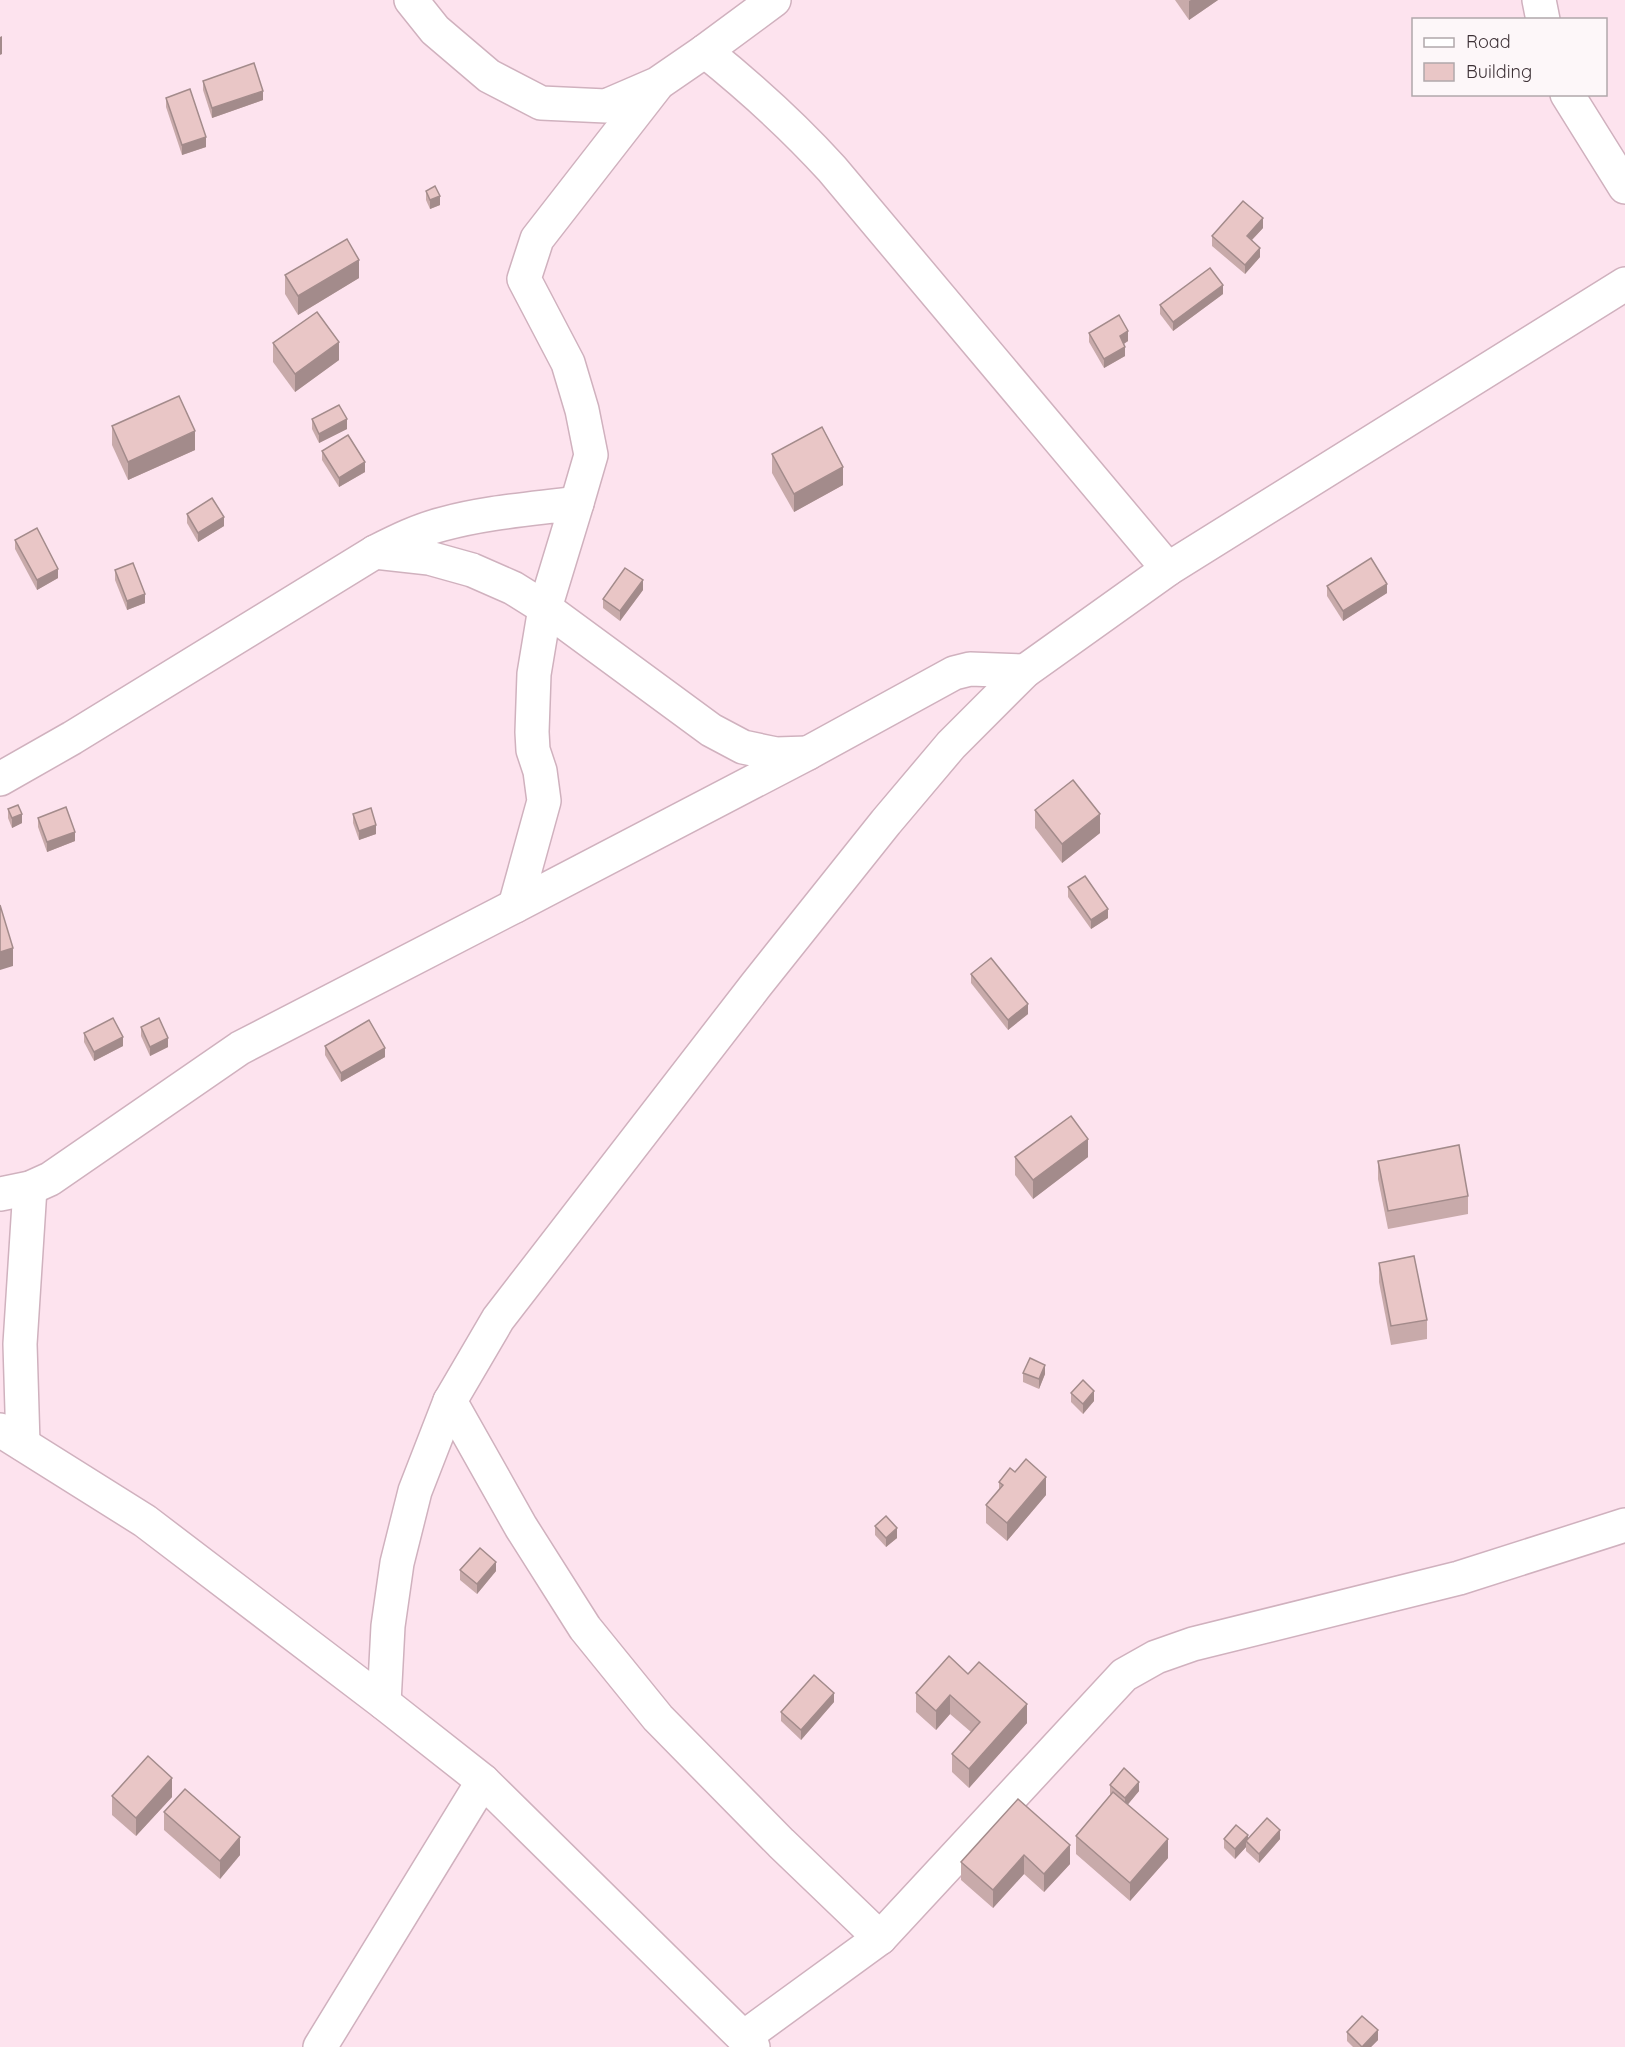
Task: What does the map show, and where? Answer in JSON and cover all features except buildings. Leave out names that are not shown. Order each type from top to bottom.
[{"type":"street","points":[[411,0],[435,30],[489,76],[541,103],[606,106],[657,84],[774,0]]},
{"type":"street","points":[[1539,0],[1543,18]]},
{"type":"street","points":[[705,51],[793,127],[832,169],[1168,569]]},
{"type":"street","points":[[515,906],[544,801],[540,771],[533,750],[532,702],[534,674],[545,608],[591,455],[582,410],[568,363],[524,279],[537,239],[657,84]]},
{"type":"street","points":[[1568,96],[1625,187]]},
{"type":"street","points":[[384,1702],[388,1626],[397,1563],[415,1491],[450,1401],[498,1319],[756,985],[886,822],[951,745],[1025,671],[1168,569],[1625,284]]},
{"type":"street","points":[[0,779],[82,732],[375,552],[406,536],[443,524],[493,514],[577,503]]},
{"type":"street","points":[[375,552],[429,558],[472,570],[513,588],[545,608],[711,730],[743,747],[776,754],[808,753]]},
{"type":"street","points":[[1025,671],[970,669],[954,673],[808,753],[240,1048],[67,1169],[15,1191],[20,1344],[11,1437],[145,1521],[384,1702],[483,1781],[749,2042],[880,1938],[1124,1676],[1156,1657],[1194,1644],[1459,1578],[1625,1526]]},
{"type":"street","points":[[450,1401],[521,1527],[592,1636],[657,1718],[781,1843],[880,1938]]},
{"type":"street","points":[[320,2047],[483,1781]]}]
